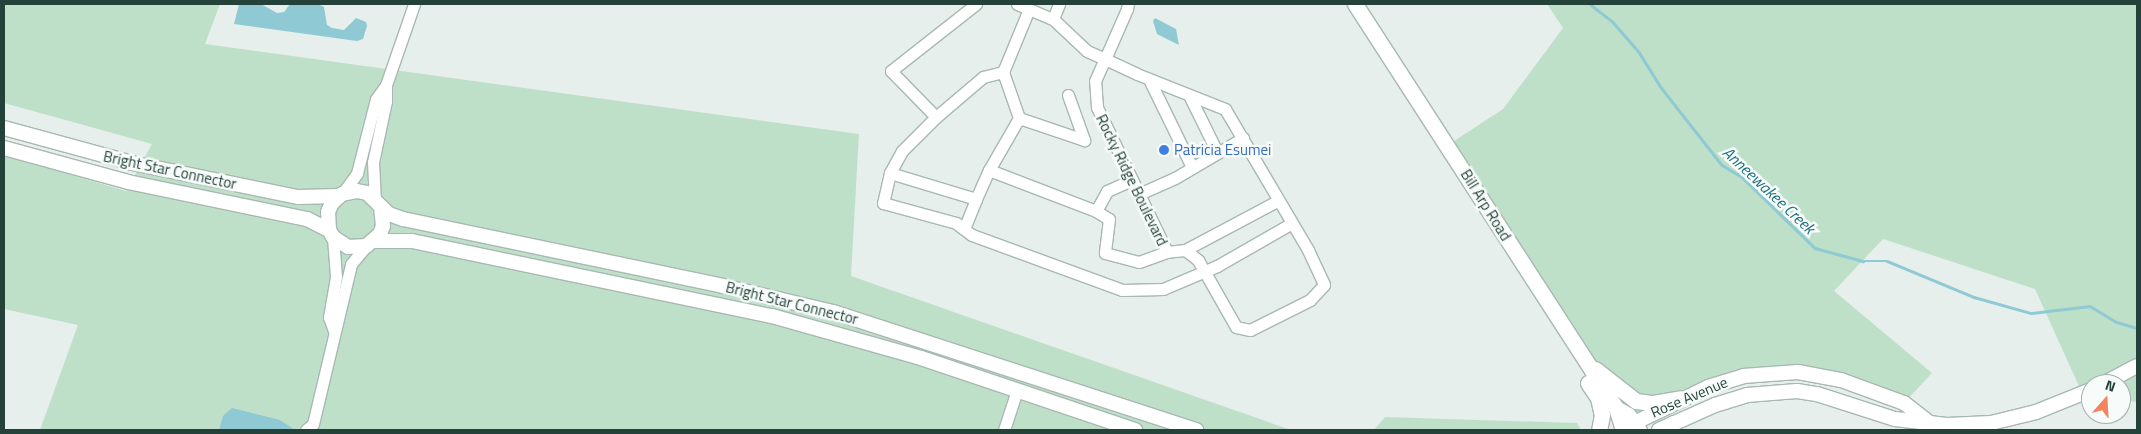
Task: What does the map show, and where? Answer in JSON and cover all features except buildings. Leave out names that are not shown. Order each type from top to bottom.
[{"type":"main road","name":"Bill Arp Road","points":[[1355,4],[1616,408],[1628,415],[1627,428]]},
{"type":"main road","points":[[1547,301],[1542,310],[1598,398],[1602,415],[1599,430]]},
{"type":"main road","points":[[1587,362],[1636,401],[1654,403],[1680,398]]},
{"type":"street","points":[[334,330],[329,317],[336,277],[328,212],[357,173],[376,99],[386,85],[414,4]]},
{"type":"street","points":[[936,117],[891,71],[976,4]]},
{"type":"street","points":[[1003,72],[983,77],[936,117],[902,151],[890,173],[883,203],[956,223],[964,229],[1122,290],[1163,289],[1204,271],[1292,223],[1225,109],[1189,96],[1087,51],[1053,19],[1017,4]]},
{"type":"street","points":[[1053,19],[1059,4]]},
{"type":"street","name":"Rocky Ridge Boulevard","points":[[1128,4],[1095,81],[1097,107],[1167,252],[1184,250],[1198,260],[1236,327],[1250,330],[1310,300],[1324,285],[1292,223]]},
{"type":"street","points":[[964,229],[989,170],[1019,118],[1003,72],[1028,9]]},
{"type":"street","points":[[1149,79],[1192,167]]},
{"type":"street","points":[[311,428],[334,330],[340,318],[351,264],[383,226],[373,162],[386,101],[386,85]]},
{"type":"street","points":[[1019,118],[1084,140],[1068,95]]},
{"type":"street","points":[[1189,96],[1217,152]]},
{"type":"street","name":"Bright Star Connector","points":[[4,128],[132,163],[289,196],[310,199],[340,195]]},
{"type":"street","points":[[1139,194],[1243,138]]},
{"type":"street","name":"Bright Star Connector","points":[[4,148],[128,182],[307,219],[331,234]]},
{"type":"street","points":[[989,170],[1096,211],[1109,219],[1105,253],[1139,262],[1167,252]]},
{"type":"street","points":[[890,173],[976,199]]},
{"type":"street","points":[[1096,211],[1107,191],[1132,180]]},
{"type":"street","points":[[340,195],[357,191],[378,203]]},
{"type":"street","points":[[1184,250],[1279,200]]},
{"type":"street","name":"Bright Star Connector","points":[[378,203],[389,214],[415,222],[723,286],[833,312],[1196,430]]},
{"type":"street","points":[[331,234],[348,247],[370,243]]},
{"type":"street","name":"Bright Star Connector","points":[[370,243],[412,240],[772,316],[921,358],[1135,430]]},
{"type":"street","points":[[2122,374],[2137,366]]},
{"type":"street","name":"Rose Avenue","points":[[1627,428],[1680,398],[1743,376],[1798,372],[1841,380],[1904,403],[1927,426]]},
{"type":"street","points":[[1004,430],[1017,390]]},
{"type":"street","name":"Rose Avenue","points":[[1667,428],[1747,395],[1797,391],[1836,398],[1895,419],[1927,426],[1991,423],[2036,412],[2081,394]]},
{"type":"green space","points":[[4,4],[220,4],[205,44],[859,134],[851,276],[1291,430],[40,430],[78,325],[4,309],[4,155],[126,191],[152,144],[4,103]]},
{"type":"green space","points":[[1547,4],[2137,4],[2137,402],[2131,401],[2131,374],[2081,374],[2081,391],[2035,289],[1883,239],[1834,291],[1932,373],[1904,403],[1841,380],[1743,376],[1634,422],[1448,145],[1503,109],[1563,28]]},
{"type":"green space","points":[[1385,417],[1577,423],[1581,430],[1374,430]]},
{"type":"water","points":[[239,4],[261,4],[277,13],[284,12],[290,4],[318,4],[324,7],[327,25],[332,28],[344,30],[356,18],[366,22],[367,26],[363,39],[357,41],[234,24]]},
{"type":"water","points":[[1155,18],[1176,29],[1179,45],[1157,34],[1153,21]]},
{"type":"water","points":[[232,408],[280,420],[295,430],[219,430],[223,416]]},
{"type":"waterway","name":"Anneewakee Creek","points":[[1590,4],[1613,22],[1639,52],[1660,86],[1722,165],[1742,177],[1815,248],[1863,261],[1887,261],[1974,297],[2031,313],[2090,306],[2117,322],[2137,328]]},
{"type":"place","name":"Patricia Esumei","points":[[1164,150]]}]
